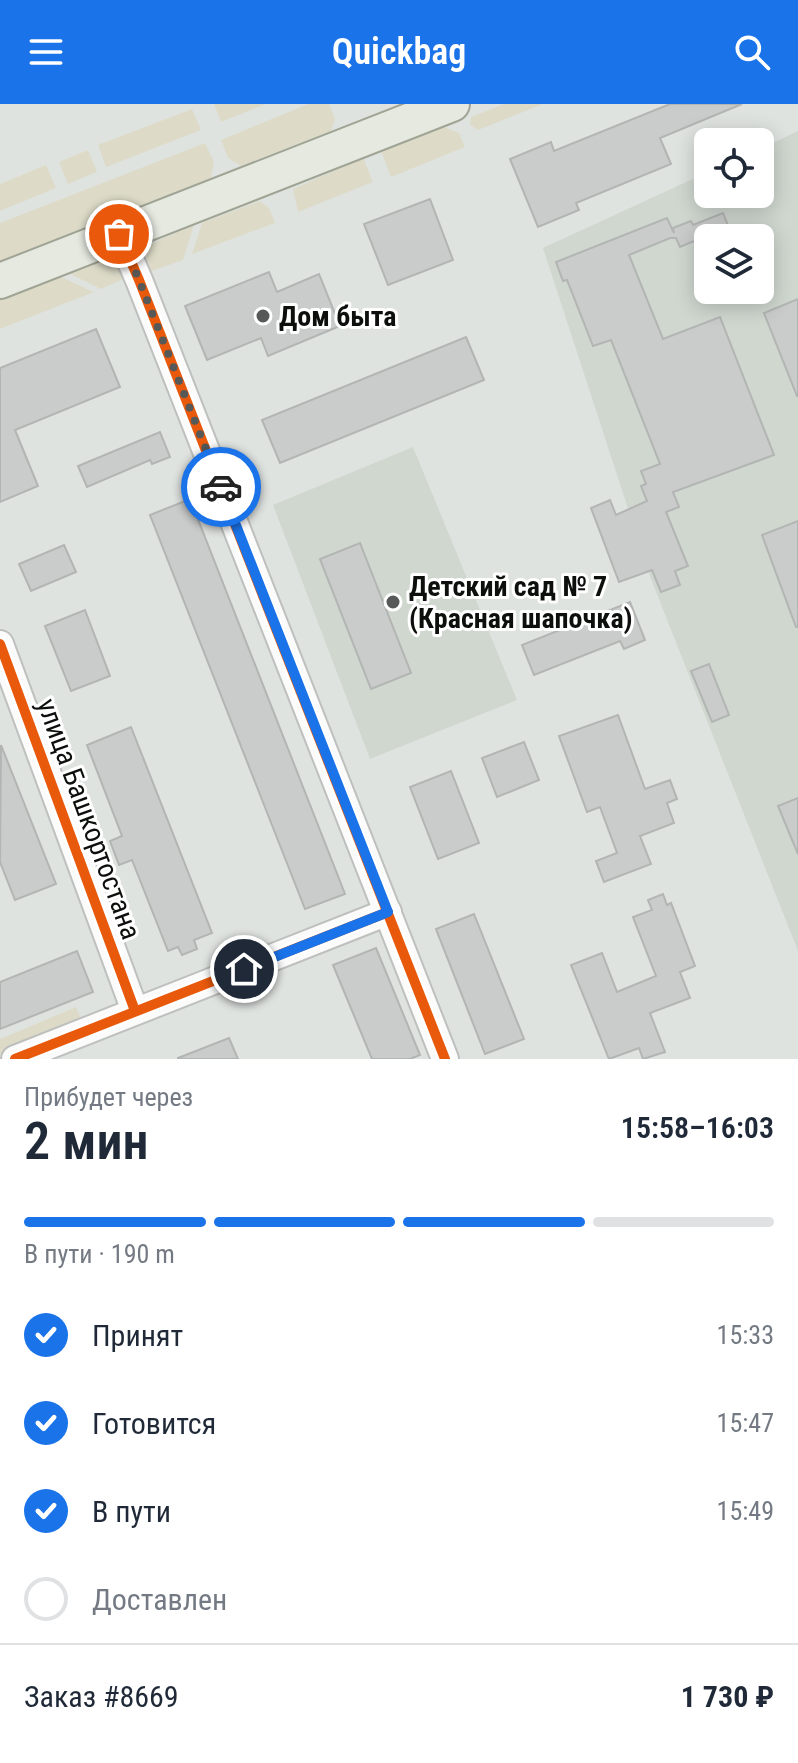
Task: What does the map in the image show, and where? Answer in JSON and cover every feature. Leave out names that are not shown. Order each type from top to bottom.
[{"type":"main road","points":[[0,281],[119,234],[394,114],[452,104]]},
{"type":"street","points":[[119,234],[445,1059]]},
{"type":"street","name":"улица Башкортостана","points":[[0,644],[135,1011]]},
{"type":"street","points":[[15,1059],[388,912]]},
{"type":"shaded area","points":[[214,104],[266,104],[221,122]]},
{"type":"shaded area","points":[[308,104],[329,104],[335,119],[331,131],[241,166],[228,158],[221,140]]},
{"type":"shaded area","points":[[504,104],[543,104],[478,130],[470,125],[471,117]]},
{"type":"shaded area","points":[[192,109],[201,130],[106,167],[98,145]]},
{"type":"shaded area","points":[[444,127],[459,133],[465,147],[391,177],[381,151]]},
{"type":"shaded area","points":[[798,131],[798,951],[651,579],[543,248],[694,178],[694,208],[774,208],[774,142]]},
{"type":"shaded area","points":[[205,143],[214,162],[211,178],[0,262],[0,223]]},
{"type":"shaded area","points":[[88,150],[97,172],[68,184],[59,162]]},
{"type":"shaded area","points":[[363,158],[373,182],[298,212],[293,189]]},
{"type":"shaded area","points":[[46,165],[56,188],[0,211],[0,184]]},
{"type":"shaded area","points":[[260,201],[269,208],[275,223],[192,254],[202,223]]},
{"type":"shaded area","points":[[194,225],[183,260],[149,272],[146,257],[150,244]]},
{"type":"shaded area","points":[[108,256],[118,259],[126,278],[101,289],[66,272]]},
{"type":"shaded area","points":[[59,276],[94,292],[0,329],[0,299]]},
{"type":"shaded area","name":"Детский сад № 7 (Красная шапочка)","points":[[413,447],[517,700],[370,759],[273,505]]},
{"type":"shaded area","points":[[76,1007],[79,1021],[0,1054],[0,1039]]},
{"type":"building","points":[[670,104],[742,104],[660,138],[671,164],[576,203],[579,210],[538,227],[510,159],[551,142],[554,151]]},
{"type":"building","points":[[430,199],[453,260],[388,285],[364,224]]},
{"type":"building","points":[[723,213],[727,224],[696,224]]},
{"type":"building","points":[[667,218],[674,233],[673,228],[691,221],[694,241],[680,247],[676,238],[670,238],[629,255],[663,339],[720,317],[774,455],[673,492],[679,507],[666,512],[688,566],[675,571],[680,585],[661,592],[652,570],[619,582],[591,508],[610,500],[616,515],[647,501],[641,486],[646,484],[641,471],[660,464],[611,340],[593,346],[567,280],[563,281],[556,262]]},
{"type":"building","name":"Дом быта","points":[[269,272],[277,292],[319,274],[340,326],[268,356],[261,338],[207,360],[185,306]]},
{"type":"building","points":[[798,299],[798,396],[797,396],[764,313]]},
{"type":"building","points":[[96,329],[120,387],[15,430],[38,486],[0,502],[0,368]]},
{"type":"building","points":[[466,337],[484,380],[280,463],[262,420]]},
{"type":"building","points":[[160,432],[170,457],[152,464],[150,460],[87,487],[78,466]]},
{"type":"building","points":[[190,499],[345,894],[305,909],[150,515]]},
{"type":"building","points":[[798,521],[798,627],[796,627],[762,535]]},
{"type":"building","points":[[360,543],[411,673],[371,689],[320,559]]},
{"type":"building","points":[[64,545],[76,572],[31,591],[19,564]]},
{"type":"building","points":[[630,602],[645,640],[624,649],[620,641],[534,675],[522,645]]},
{"type":"building","points":[[85,610],[110,676],[71,691],[45,626]]},
{"type":"building","points":[[709,664],[729,715],[712,722],[691,671]]},
{"type":"building","points":[[618,715],[645,789],[670,780],[677,799],[667,803],[674,823],[640,836],[651,864],[604,882],[596,861],[617,853],[600,807],[587,812],[559,736]]},
{"type":"building","points":[[131,727],[212,933],[194,940],[197,949],[182,955],[178,947],[168,951],[132,860],[119,865],[110,841],[122,836],[87,745]]},
{"type":"building","points":[[524,742],[539,780],[497,797],[482,758]]},
{"type":"building","points":[[1,745],[56,884],[15,900],[0,862]]},
{"type":"building","points":[[451,771],[479,843],[438,859],[410,787]]},
{"type":"building","points":[[798,798],[798,854],[778,806]]},
{"type":"building","points":[[663,894],[667,905],[671,903],[695,966],[680,972],[690,998],[650,1013],[665,1052],[643,1059],[639,1048],[609,1059],[571,965],[602,953],[617,992],[656,976],[633,917],[652,910],[648,900]]},
{"type":"building","points":[[474,914],[524,1039],[485,1054],[436,929]]},
{"type":"building","points":[[376,948],[420,1055],[410,1059],[372,1059],[333,965]]},
{"type":"building","points":[[77,951],[93,992],[0,1029],[0,982]]},
{"type":"building","points":[[229,1038],[238,1059],[178,1059],[178,1058]]},
{"type":"cycle path","points":[[119,234],[445,1059]]},
{"type":"cycle path","points":[[0,644],[135,1011]]},
{"type":"cycle path","points":[[15,1059],[388,912]]},
{"type":"way so far","points":[[119,234],[221,487]]},
{"type":"place","name":"Дом быта","points":[[263,316]]},
{"type":"place","name":"Детский сад № 7 (Красная шапочка)","points":[[393,602]]},
{"type":"route","points":[[221,487],[388,912],[244,969]]}]
